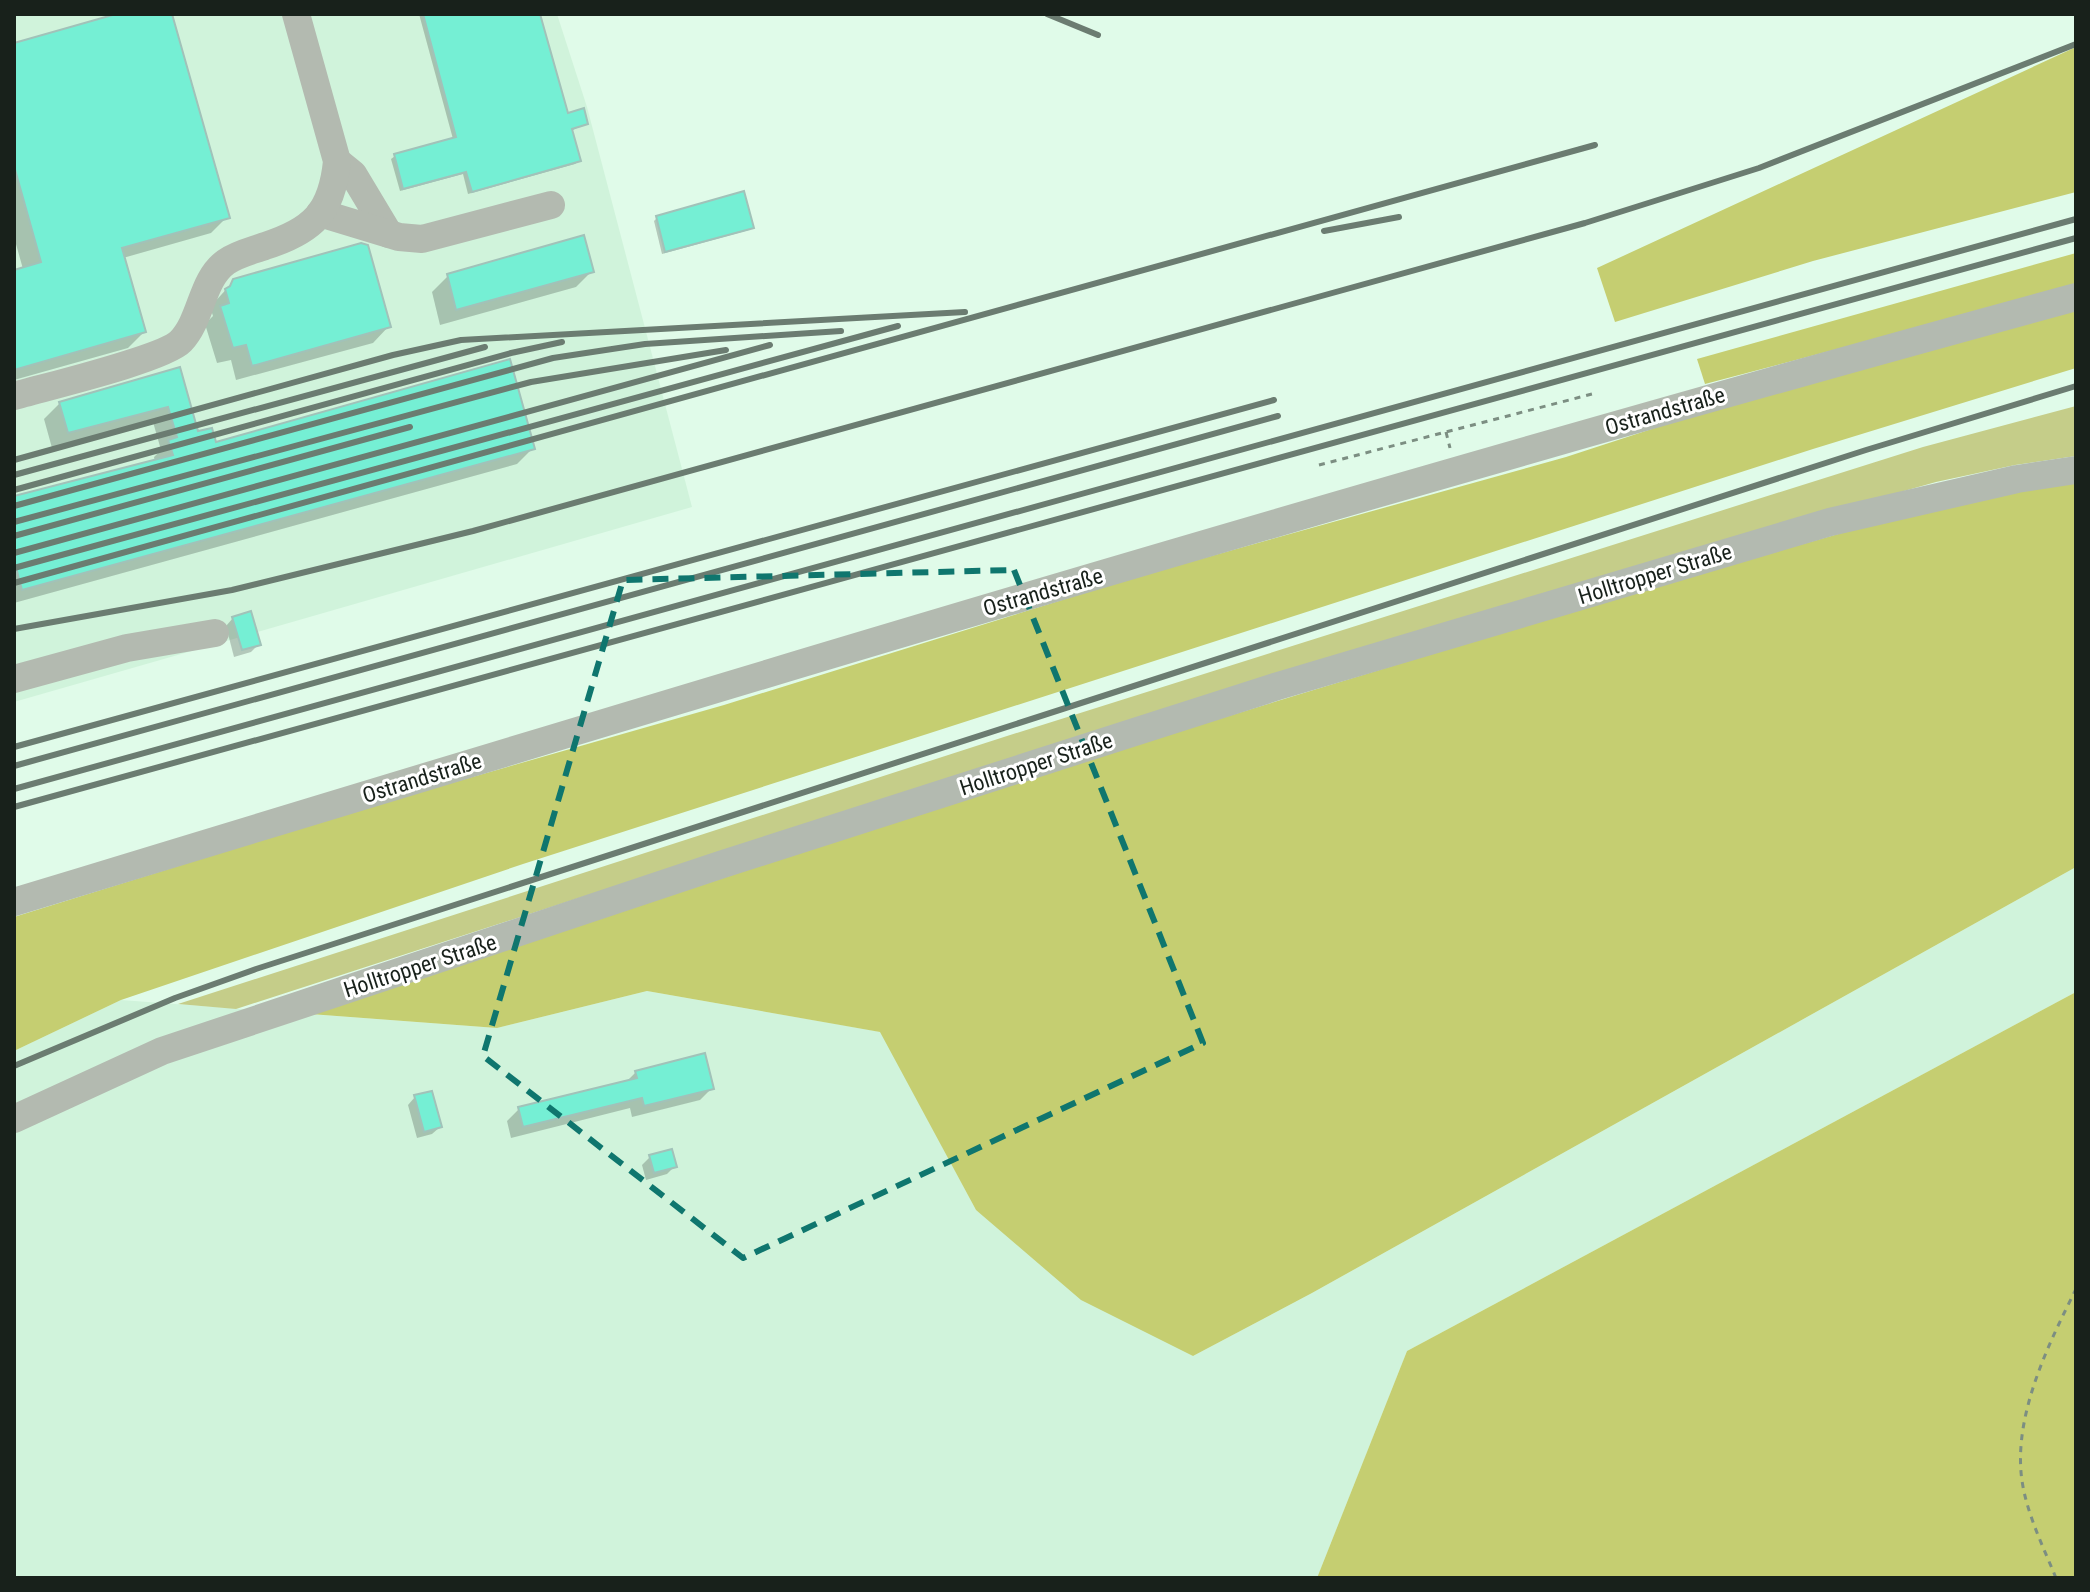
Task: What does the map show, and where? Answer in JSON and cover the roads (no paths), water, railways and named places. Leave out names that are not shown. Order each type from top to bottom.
[{"type":"lane","points":[[14,396],[170,350],[190,329],[216,270],[239,254],[299,233],[314,223],[334,184],[337,161],[296,14]]},
{"type":"lane","points":[[337,161],[353,174],[389,234]]},
{"type":"lane","points":[[320,213],[410,238],[435,237],[551,205]]},
{"type":"lane","name":"Ostrandstraße","points":[[14,902],[686,697],[1394,489],[2076,297]]},
{"type":"lane","name":"Holltropper Straße","points":[[14,1119],[177,1046],[723,864],[1278,686],[1830,522],[2017,479],[2076,470]]},
{"type":"lane","points":[[14,679],[127,648],[215,633]]},
{"type":"railway","points":[[1047,14],[1098,35]]},
{"type":"railway","points":[[14,629],[232,590],[473,531],[1585,223],[1759,168],[2076,44]]},
{"type":"railway","points":[[14,583],[1595,145]]},
{"type":"railway","points":[[1324,231],[1399,217]]},
{"type":"railway","points":[[14,789],[2076,219]]},
{"type":"railway","points":[[14,807],[2076,238]]},
{"type":"railway","points":[[14,460],[393,355],[461,340],[965,312]]},
{"type":"railway","points":[[14,568],[898,326]]},
{"type":"railway","points":[[14,506],[553,358],[645,344],[841,331]]},
{"type":"railway","points":[[14,490],[511,353],[562,342]]},
{"type":"railway","points":[[14,553],[770,345]]},
{"type":"railway","points":[[14,475],[485,347]]},
{"type":"railway","points":[[14,522],[531,382],[726,350]]},
{"type":"railway","points":[[14,1066],[175,998],[256,969],[1866,450],[2076,386]]},
{"type":"railway","points":[[14,747],[1274,400]]},
{"type":"railway","points":[[14,766],[1278,416]]},
{"type":"railway","points":[[14,536],[410,427]]}]
